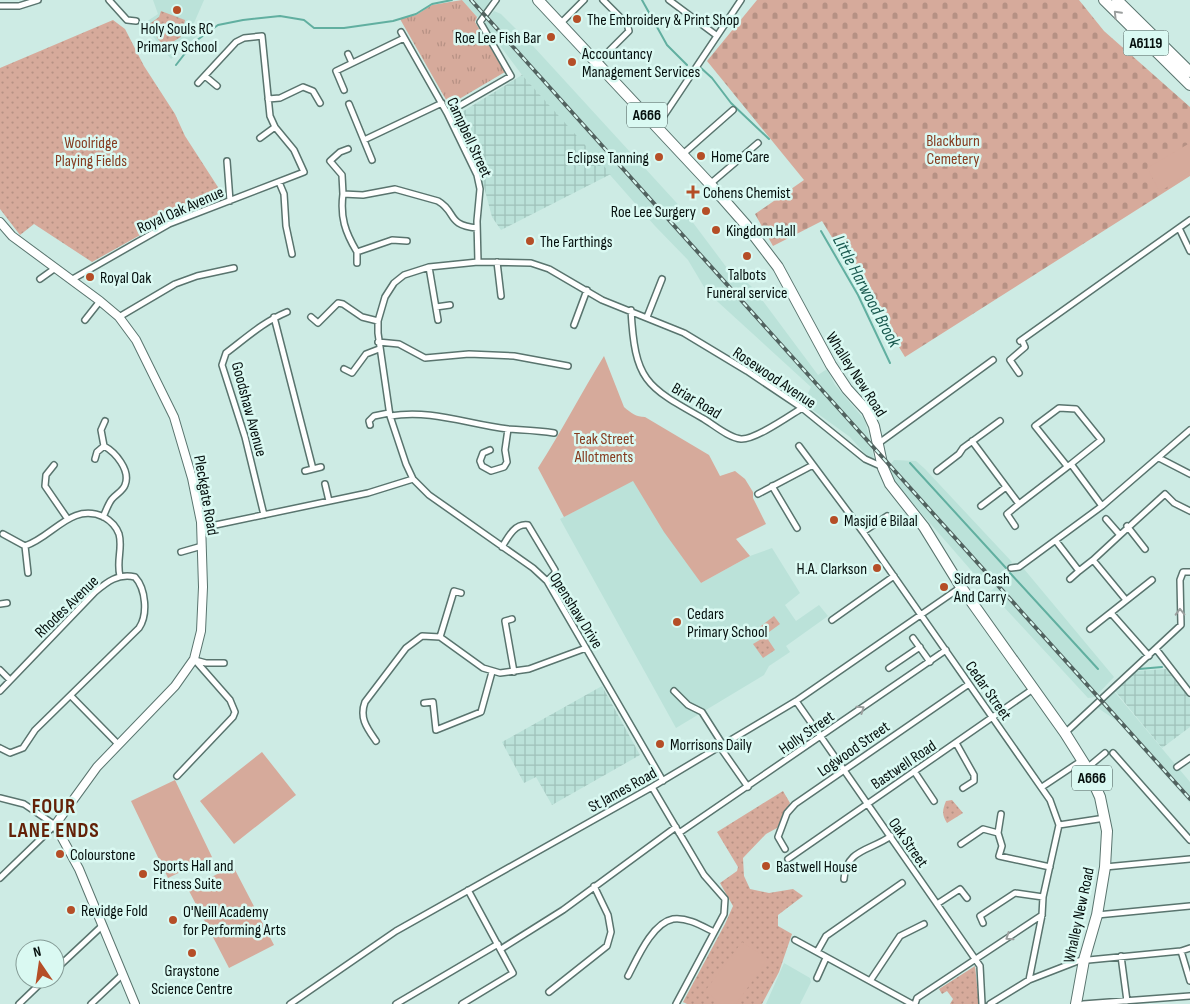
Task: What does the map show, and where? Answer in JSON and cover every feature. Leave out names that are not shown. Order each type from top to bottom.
[{"type":"highway","name":"Whalley New Road","points":[[538,0],[710,184],[746,225],[778,267],[831,365],[846,389],[867,411],[874,426],[883,468],[890,484],[924,527],[961,587],[1065,733],[1084,764],[1100,797],[1106,818],[1105,867],[1097,915],[1084,960],[1076,1004]]},
{"type":"highway","name":"A6119","points":[[1104,0],[1190,85]]},
{"type":"highway","name":"A6119","points":[[1118,0],[1190,72]]},
{"type":"main road","name":"Pleckgate Road","points":[[0,222],[12,236],[119,317],[136,340],[174,417],[192,478],[201,528],[203,587],[201,631],[194,659],[175,686],[97,767],[55,825]]},
{"type":"main road","points":[[55,825],[72,855],[135,1004]]},
{"type":"street","points":[[0,6],[18,6],[38,0]]},
{"type":"street","points":[[109,0],[127,20],[136,21]]},
{"type":"street","points":[[447,113],[511,76],[480,22],[496,0]]},
{"type":"street","points":[[560,23],[584,0]]},
{"type":"street","points":[[598,62],[628,31],[626,24],[603,0]]},
{"type":"street","points":[[669,0],[716,35]]},
{"type":"street","points":[[657,126],[716,35],[742,0]]},
{"type":"street","name":"Campbell Street","points":[[401,32],[442,103],[477,175],[480,189],[477,228],[478,262]]},
{"type":"street","points":[[198,83],[236,42],[244,38],[262,36],[268,110],[276,127],[260,138]]},
{"type":"street","points":[[344,90],[336,71],[404,38]]},
{"type":"street","points":[[348,54],[352,63]]},
{"type":"street","points":[[204,76],[217,86]]},
{"type":"street","points":[[268,99],[280,98],[303,87],[313,91],[320,103]]},
{"type":"street","points":[[364,140],[442,103]]},
{"type":"street","points":[[348,104],[372,160]]},
{"type":"street","points":[[683,154],[732,110]]},
{"type":"street","name":"Royal Oak Avenue","points":[[71,280],[169,224],[304,172],[292,147],[276,127]]},
{"type":"street","points":[[710,184],[758,143]]},
{"type":"street","points":[[348,149],[340,152],[330,161],[342,175],[344,194],[342,215],[344,226],[357,252],[357,263]]},
{"type":"street","points":[[227,161],[230,201]]},
{"type":"street","points":[[279,182],[284,194],[286,226],[292,254]]},
{"type":"street","points":[[344,194],[363,195],[395,189],[438,201],[443,204],[452,220],[457,224],[477,228]]},
{"type":"street","points":[[1019,373],[1010,360],[1025,347],[1021,340],[1190,220]]},
{"type":"street","points":[[1178,228],[1190,250]]},
{"type":"street","points":[[357,252],[392,240],[407,241]]},
{"type":"street","points":[[496,262],[501,296]]},
{"type":"street","name":"Rosewood Avenue","points":[[429,267],[496,262],[531,263],[549,269],[602,300],[631,310],[684,333],[747,371],[802,408],[865,459],[883,468]]},
{"type":"street","points":[[429,267],[438,320]]},
{"type":"street","name":"Openshaw Drive","points":[[429,267],[404,275],[394,283],[385,297],[378,321],[378,342],[390,414],[413,478],[428,495],[547,581],[663,781]]},
{"type":"street","points":[[40,279],[54,268]]},
{"type":"street","points":[[119,317],[174,284],[197,276],[234,268]]},
{"type":"street","points":[[647,317],[662,279]]},
{"type":"street","points":[[574,325],[587,290]]},
{"type":"street","points":[[85,320],[100,301]]},
{"type":"street","points":[[311,317],[318,323],[338,303],[343,304],[362,317],[378,321]]},
{"type":"street","points":[[436,307],[450,305]]},
{"type":"street","name":"Briar Road","points":[[631,310],[634,347],[642,375],[652,386],[671,400],[736,438],[750,437],[802,408]]},
{"type":"street","name":"Goodshaw Avenue","points":[[264,515],[243,428],[222,365],[226,353],[258,327],[274,317],[287,312]]},
{"type":"street","points":[[274,317],[313,469]]},
{"type":"street","points":[[378,342],[400,344],[425,358],[469,354],[514,356],[568,366]]},
{"type":"street","points":[[344,369],[352,373],[366,354],[379,349]]},
{"type":"street","points":[[879,443],[993,360]]},
{"type":"street","points":[[1015,526],[1007,514],[1019,504],[1069,465],[1101,440],[1076,409],[1059,408],[1035,426],[1069,465],[1102,506]]},
{"type":"street","points":[[370,425],[370,421],[374,416],[410,412],[508,429],[554,433]]},
{"type":"street","points":[[103,517],[112,500],[124,487],[126,479],[118,457],[104,446],[101,430],[105,421]]},
{"type":"street","points":[[937,471],[972,441],[1000,421]]},
{"type":"street","points":[[490,450],[483,453],[481,457],[482,466],[491,471],[504,467],[507,462],[505,450],[508,429]]},
{"type":"street","points":[[1011,568],[1019,567],[1102,506],[1190,430]]},
{"type":"street","points":[[972,441],[1019,504]]},
{"type":"street","points":[[95,459],[97,452],[104,446]]},
{"type":"street","name":"Cedar Street","points":[[799,446],[863,532],[1042,787],[1050,800],[1059,825]]},
{"type":"street","points":[[1159,458],[1190,474]]},
{"type":"street","points":[[54,465],[46,475],[45,486],[67,518]]},
{"type":"street","points":[[758,494],[813,465]]},
{"type":"street","points":[[305,471],[321,468]]},
{"type":"street","points":[[201,528],[368,493],[413,478]]},
{"type":"street","points":[[325,484],[329,501]]},
{"type":"street","points":[[772,486],[797,528]]},
{"type":"street","points":[[981,506],[1006,486]]},
{"type":"street","points":[[1070,579],[1093,560],[1126,526],[1165,494],[1174,503],[1190,511]]},
{"type":"street","points":[[24,546],[42,537],[67,518],[87,513],[103,517],[115,526],[119,534],[120,548],[117,561],[120,576]]},
{"type":"street","points":[[863,532],[887,516]]},
{"type":"street","points":[[1106,519],[1120,534]]},
{"type":"street","points":[[502,547],[516,528],[523,524],[528,526],[555,570],[555,574],[547,581]]},
{"type":"street","points":[[1126,526],[1145,549]]},
{"type":"street","points":[[3,534],[24,546]]},
{"type":"street","points":[[1056,541],[1079,571]]},
{"type":"street","points":[[24,546],[28,573]]},
{"type":"street","points":[[181,552],[202,546]]},
{"type":"street","points":[[1093,560],[1126,600]]},
{"type":"street","points":[[1065,733],[1181,625],[1180,580],[1183,572],[1190,572]]},
{"type":"street","name":"Rhodes Avenue","points":[[0,691],[94,592],[120,576],[136,577],[140,582],[145,611],[144,621],[35,730],[23,748],[10,754],[0,748]]},
{"type":"street","points":[[832,620],[894,576]]},
{"type":"street","points":[[1090,629],[1152,580]]},
{"type":"street","name":"St James Road","points":[[290,1004],[396,931],[722,746],[796,700],[961,587]]},
{"type":"street","points":[[440,637],[454,590],[461,593]]},
{"type":"street","points":[[0,604],[7,603]]},
{"type":"street","points":[[1110,613],[1149,656]]},
{"type":"street","points":[[512,619],[505,621],[514,672]]},
{"type":"street","points":[[376,741],[364,723],[362,712],[365,702],[412,641],[422,636],[440,637],[492,672],[500,674],[529,669],[586,648]]},
{"type":"street","points":[[913,638],[930,662]]},
{"type":"street","points":[[889,668],[920,647]]},
{"type":"street","points":[[1156,649],[1190,693]]},
{"type":"street","name":"Holly Street","points":[[679,834],[946,650]]},
{"type":"street","points":[[194,659],[206,663],[224,663]]},
{"type":"street","points":[[178,776],[233,717],[235,712],[230,700],[194,659]]},
{"type":"street","points":[[0,670],[10,680]]},
{"type":"street","points":[[424,703],[433,702],[436,730],[481,712],[492,672]]},
{"type":"street","name":"Logwood Street","points":[[785,850],[778,837],[787,813],[795,804],[969,684]]},
{"type":"street","name":"Bastwell Road","points":[[788,859],[1033,689]]},
{"type":"street","points":[[674,691],[688,705],[702,712],[748,787]]},
{"type":"street","points":[[71,696],[118,744]]},
{"type":"street","name":"Oak Street","points":[[796,700],[980,966],[982,1004]]},
{"type":"street","points":[[956,743],[974,775],[974,781],[963,788]]},
{"type":"street","points":[[1114,753],[1190,840]]},
{"type":"street","points":[[1042,787],[1105,754]]},
{"type":"street","points":[[1177,767],[1190,758]]},
{"type":"street","points":[[914,771],[934,800]]},
{"type":"street","points":[[652,787],[704,875],[725,899],[724,914],[676,1004]]},
{"type":"street","points":[[0,798],[24,804],[55,825],[0,878]]},
{"type":"street","points":[[1001,814],[998,833],[1002,846],[1000,856],[1050,867]]},
{"type":"street","points":[[1029,980],[1042,915],[1043,897],[1059,825],[1106,818]]},
{"type":"street","points":[[396,1004],[563,910],[676,827]]},
{"type":"street","points":[[961,844],[983,829],[998,833]]},
{"type":"street","points":[[844,879],[842,866],[852,857],[890,836]]},
{"type":"street","points":[[1105,867],[1190,859]]},
{"type":"street","points":[[817,952],[826,936],[902,883]]},
{"type":"street","points":[[549,992],[607,946],[611,932],[608,915],[594,886]]},
{"type":"street","points":[[937,904],[960,889],[967,898]]},
{"type":"street","points":[[462,1004],[512,974],[512,970],[500,947],[468,890]]},
{"type":"street","points":[[983,924],[980,916],[1015,893],[1043,897]]},
{"type":"street","points":[[1097,915],[1190,906]]},
{"type":"street","points":[[795,940],[914,1004],[917,998],[1042,915]]},
{"type":"street","points":[[628,976],[654,930],[673,919],[690,921],[714,932]]},
{"type":"street","points":[[870,981],[900,936],[924,924]]},
{"type":"street","points":[[65,961],[103,925]]},
{"type":"street","points":[[993,1003],[1029,980],[1060,967],[1084,960],[1181,951],[1190,948]]},
{"type":"street","points":[[1181,951],[1190,981]]},
{"type":"street","points":[[1121,956],[1127,1001]]},
{"type":"street","points":[[817,978],[826,958]]},
{"type":"street","points":[[92,1004],[123,974]]},
{"type":"street","points":[[19,1004],[35,989]]},
{"type":"street","points":[[1083,1004],[1136,1002],[1190,996]]},
{"type":"shaded area","points":[[153,0],[204,0],[194,23],[197,36],[171,59],[143,24],[158,14]]},
{"type":"shaded area","points":[[462,0],[490,0],[482,16],[477,17]]},
{"type":"shaded area","points":[[494,11],[501,14],[533,46],[685,212],[727,268],[738,274],[754,289],[818,375],[827,369],[835,385],[865,420],[874,459],[869,458],[850,437],[803,403],[811,387],[707,292],[688,260],[655,226],[522,75],[484,24]]},
{"type":"shaded area","points":[[522,75],[611,174],[501,230],[492,217],[479,168],[457,115]]},
{"type":"shaded area","points":[[894,460],[916,461],[925,469],[1012,562],[1009,566],[988,583],[983,584],[895,483],[888,467]]},
{"type":"shaded area","name":"Cedars Primary School","points":[[633,480],[701,583],[750,556],[772,548],[800,593],[785,605],[796,621],[819,605],[828,616],[786,646],[790,652],[769,666],[764,675],[676,728],[560,519]]},
{"type":"shaded area","points":[[1024,569],[1114,677],[1095,697],[1088,698],[990,592],[1013,570]]},
{"type":"shaded area","points":[[1166,669],[1190,699],[1190,727],[1162,748],[1115,691],[1137,671]]},
{"type":"shaded area","points":[[602,686],[640,755],[552,805],[536,777],[524,783],[502,742]]},
{"type":"shaded area","points":[[1113,690],[1190,782],[1190,803],[1117,721],[1095,706]]},
{"type":"shaded area","points":[[784,963],[810,978],[811,982],[800,1004],[766,1004]]},
{"type":"green space","points":[[462,0],[477,17],[475,22],[505,72],[449,105],[400,19],[416,15],[432,5]]},
{"type":"green space","name":"Blackburn Cemetery","points":[[757,0],[1079,0],[1104,31],[1190,107],[1190,176],[905,357],[822,221],[773,246],[755,214],[804,180],[707,61]]},
{"type":"green space","points":[[161,11],[185,20],[184,25],[176,29],[181,37],[164,47],[148,25],[159,17]]},
{"type":"green space","name":"Woolridge Playing Fields","points":[[113,20],[125,29],[144,66],[175,114],[185,136],[225,198],[167,220],[92,262],[34,224],[20,235],[0,209],[0,68]]},
{"type":"green space","points":[[1190,143],[1190,171],[1160,192],[1147,168]]},
{"type":"green space","name":"Teak Street Allotments","points":[[604,356],[624,407],[634,414],[645,417],[709,455],[720,476],[735,471],[745,479],[753,492],[753,498],[766,524],[736,539],[750,556],[701,583],[664,532],[633,481],[564,517],[538,468]]},
{"type":"green space","points":[[774,616],[780,624],[765,635],[775,650],[763,658],[753,644],[763,638],[757,629]]},
{"type":"green space","points":[[262,752],[296,795],[234,844],[200,801]]},
{"type":"green space","points":[[175,780],[212,857],[168,878],[131,801]]},
{"type":"green space","points":[[783,791],[790,803],[777,828],[766,834],[743,858],[744,876],[750,889],[769,893],[793,889],[803,896],[778,915],[778,926],[792,934],[779,972],[762,1004],[687,1004],[683,1002],[733,906],[720,883],[737,871],[738,867],[717,832]]},
{"type":"green space","points":[[952,800],[963,813],[947,823],[943,815],[944,808],[946,801]]},
{"type":"green space","points":[[233,866],[274,945],[229,968],[188,889]]},
{"type":"green space","points":[[742,942],[768,959],[736,1004],[721,1004],[705,991]]},
{"type":"green space","points":[[975,966],[979,1004],[950,1004],[953,999],[947,991],[942,994],[939,989]]},
{"type":"waterway","points":[[176,65],[193,43],[218,25],[280,16],[304,20],[314,28],[344,28],[393,21],[416,14],[432,4],[452,0]]},
{"type":"waterway","name":"Little Harwood Brook","points":[[642,0],[667,45],[687,65]]},
{"type":"waterway","name":"Little Harwood Brook","points":[[701,68],[712,78],[731,103],[769,139]]},
{"type":"waterway","name":"Little Harwood Brook","points":[[821,231],[858,295],[890,363]]},
{"type":"waterway","name":"Little Harwood Brook","points":[[910,463],[1006,568]]},
{"type":"waterway","name":"Little Harwood Brook","points":[[1010,573],[1098,669]]},
{"type":"waterway","name":"Little Harwood Brook","points":[[1139,669],[1162,667]]},
{"type":"railway","points":[[471,0],[1190,799]]},
{"type":"place","name":"Holy Souls RC Primary School","points":[[177,10]]},
{"type":"place","name":"The Embroidery & Print Shop","points":[[577,19]]},
{"type":"place","name":"Roe Lee Fish Bar","points":[[551,37]]},
{"type":"place","name":"Accountancy Management Services","points":[[572,62]]},
{"type":"place","name":"Home Care","points":[[701,156]]},
{"type":"place","name":"Eclipse Tanning","points":[[659,157]]},
{"type":"place","name":"Cohens Chemist","points":[[693,192]]},
{"type":"place","name":"Roe Lee Surgery","points":[[706,211]]},
{"type":"place","name":"Kingdom Hall","points":[[716,230]]},
{"type":"place","name":"The Farthings","points":[[530,241]]},
{"type":"place","name":"Talbots Funeral service","points":[[747,256]]},
{"type":"place","name":"Royal Oak","points":[[90,277]]},
{"type":"place","name":"Masjid e Bilaal","points":[[834,520]]},
{"type":"place","name":"H.A. Clarkson","points":[[877,568]]},
{"type":"place","name":"Sidra Cash And Carry","points":[[944,587]]},
{"type":"place","name":"Cedars Primary School","points":[[677,622]]},
{"type":"place","name":"Morrisons Daily","points":[[660,744]]},
{"type":"place","name":"Colourstone","points":[[60,854]]},
{"type":"place","name":"Bastwell House","points":[[766,866]]},
{"type":"place","name":"Sports Hall and Fitness Suite","points":[[143,874]]},
{"type":"place","name":"Revidge Fold","points":[[71,910]]},
{"type":"place","name":"O'Neill Academy for Performing Arts","points":[[173,920]]},
{"type":"place","name":"Graystone Science Centre","points":[[192,953]]},
{"type":"district","name":"FOUR LANE ENDS","points":[[54,818]]}]
